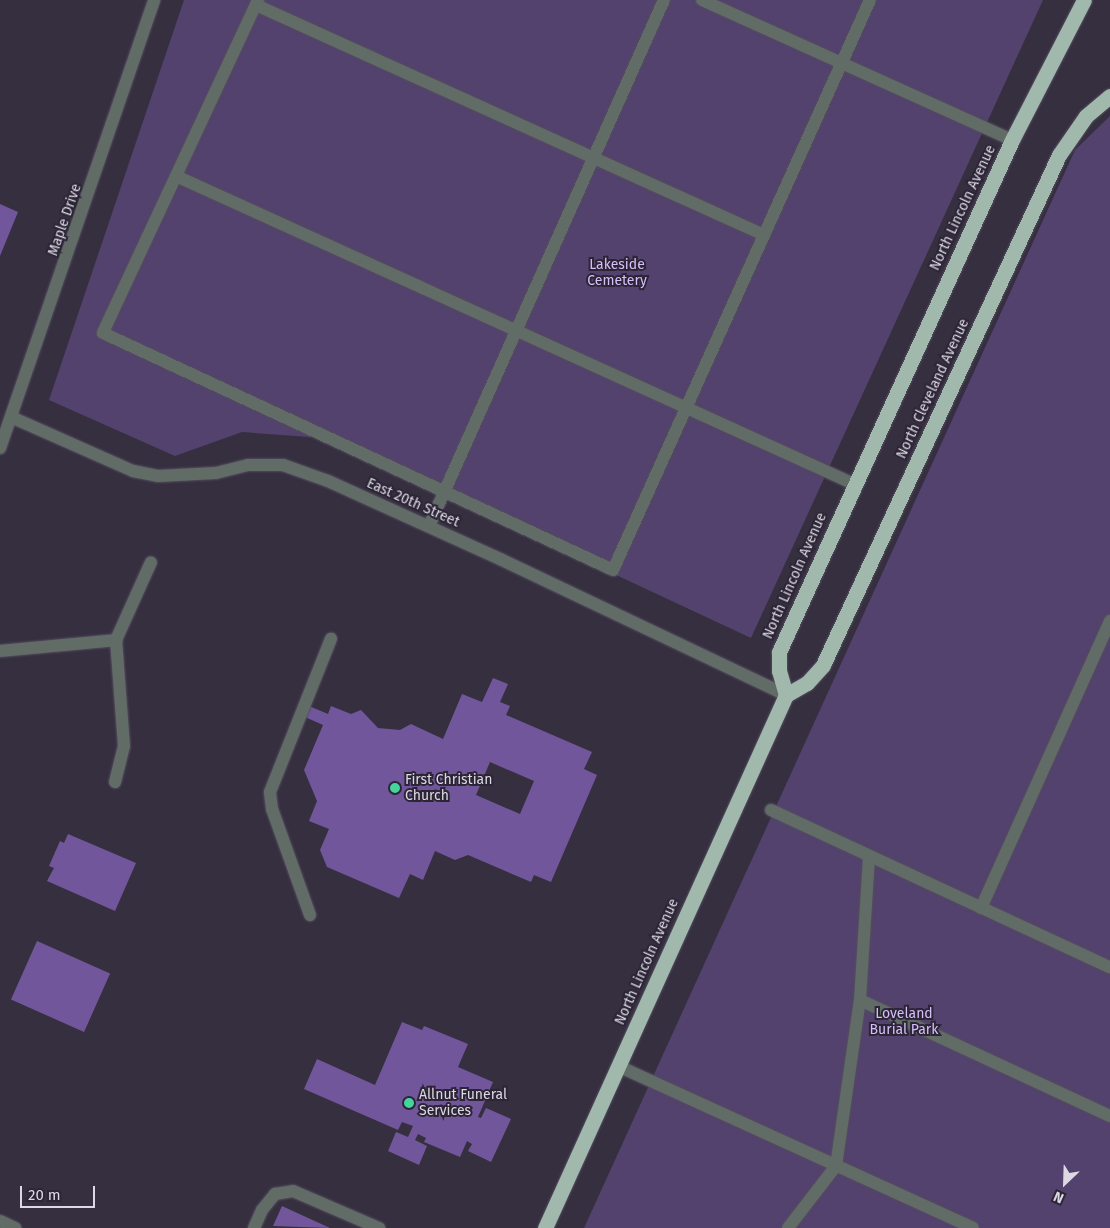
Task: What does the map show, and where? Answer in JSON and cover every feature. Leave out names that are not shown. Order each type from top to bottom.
[{"type":"highway","name":"North Lincoln Avenue","points":[[545,1228],[786,695],[779,671],[779,652],[1012,140],[1084,0]]},
{"type":"highway","name":"North Cleveland Avenue","points":[[786,695],[807,683],[822,665],[1059,155],[1086,116],[1110,96]]},
{"type":"street","name":"Maple Drive","points":[[0,448],[154,0]]},
{"type":"street","points":[[429,526],[664,0]]},
{"type":"street","points":[[702,0],[1012,140]]},
{"type":"street","points":[[764,235],[257,3],[103,333],[613,570],[870,0]]},
{"type":"street","points":[[176,176],[854,484]]},
{"type":"street","name":"East 20th Street","points":[[11,418],[133,471],[158,476],[216,473],[248,466],[282,465],[328,482],[429,526],[786,695]]},
{"type":"street","points":[[115,782],[124,746],[116,640],[151,562]]},
{"type":"street","points":[[981,908],[1110,621]]},
{"type":"street","points":[[310,915],[272,809],[270,792],[331,639]]},
{"type":"street","points":[[0,651],[116,640]]},
{"type":"street","points":[[771,810],[869,858],[1110,968]]},
{"type":"street","points":[[788,1228],[836,1166],[860,1000],[869,858]]},
{"type":"street","points":[[860,1000],[1110,1116]]},
{"type":"street","points":[[618,1066],[972,1228]]},
{"type":"street","points":[[254,1228],[262,1210],[275,1194],[293,1191],[379,1228]]},
{"type":"street","points":[[0,1221],[15,1228]]},
{"type":"green space","name":"Lakeside Cemetery","points":[[184,0],[1043,0],[751,638],[323,438],[242,432],[175,456],[49,400]]},
{"type":"green space","name":"Loveland Burial Park","points":[[1110,116],[1110,1228],[584,1228],[1075,150]]},
{"type":"building","points":[[0,204],[18,212],[0,256]]},
{"type":"building","name":"First Christian Church","points":[[493,678],[508,684],[500,702],[510,706],[506,715],[592,752],[584,769],[597,775],[551,882],[534,875],[531,882],[468,855],[455,860],[435,851],[423,880],[410,874],[399,898],[327,867],[320,850],[329,829],[309,821],[317,801],[304,770],[323,725],[305,717],[309,706],[328,714],[331,706],[351,714],[361,710],[378,728],[400,730],[411,724],[443,739],[462,694],[482,702]],"holes":[[[490,762],[534,781],[520,814],[476,795]]]},
{"type":"building","points":[[68,834],[136,863],[115,911],[47,881],[54,868],[49,866],[60,841],[64,843]]},
{"type":"building","points":[[37,941],[110,974],[84,1032],[11,999]]},
{"type":"building","name":"Allnut Funeral Services","points":[[402,1022],[422,1030],[424,1026],[468,1044],[458,1067],[493,1082],[478,1117],[481,1118],[486,1108],[511,1119],[491,1162],[468,1151],[472,1144],[467,1141],[460,1157],[424,1142],[426,1138],[418,1134],[415,1140],[427,1146],[419,1165],[388,1151],[396,1132],[408,1137],[413,1126],[402,1122],[398,1130],[304,1089],[317,1059],[375,1085]]},
{"type":"building","points":[[282,1206],[330,1228],[273,1226]]},
{"type":"place","name":"First Christian Church","points":[[395,788]]},
{"type":"place","name":"Allnut Funeral Services","points":[[409,1103]]}]
